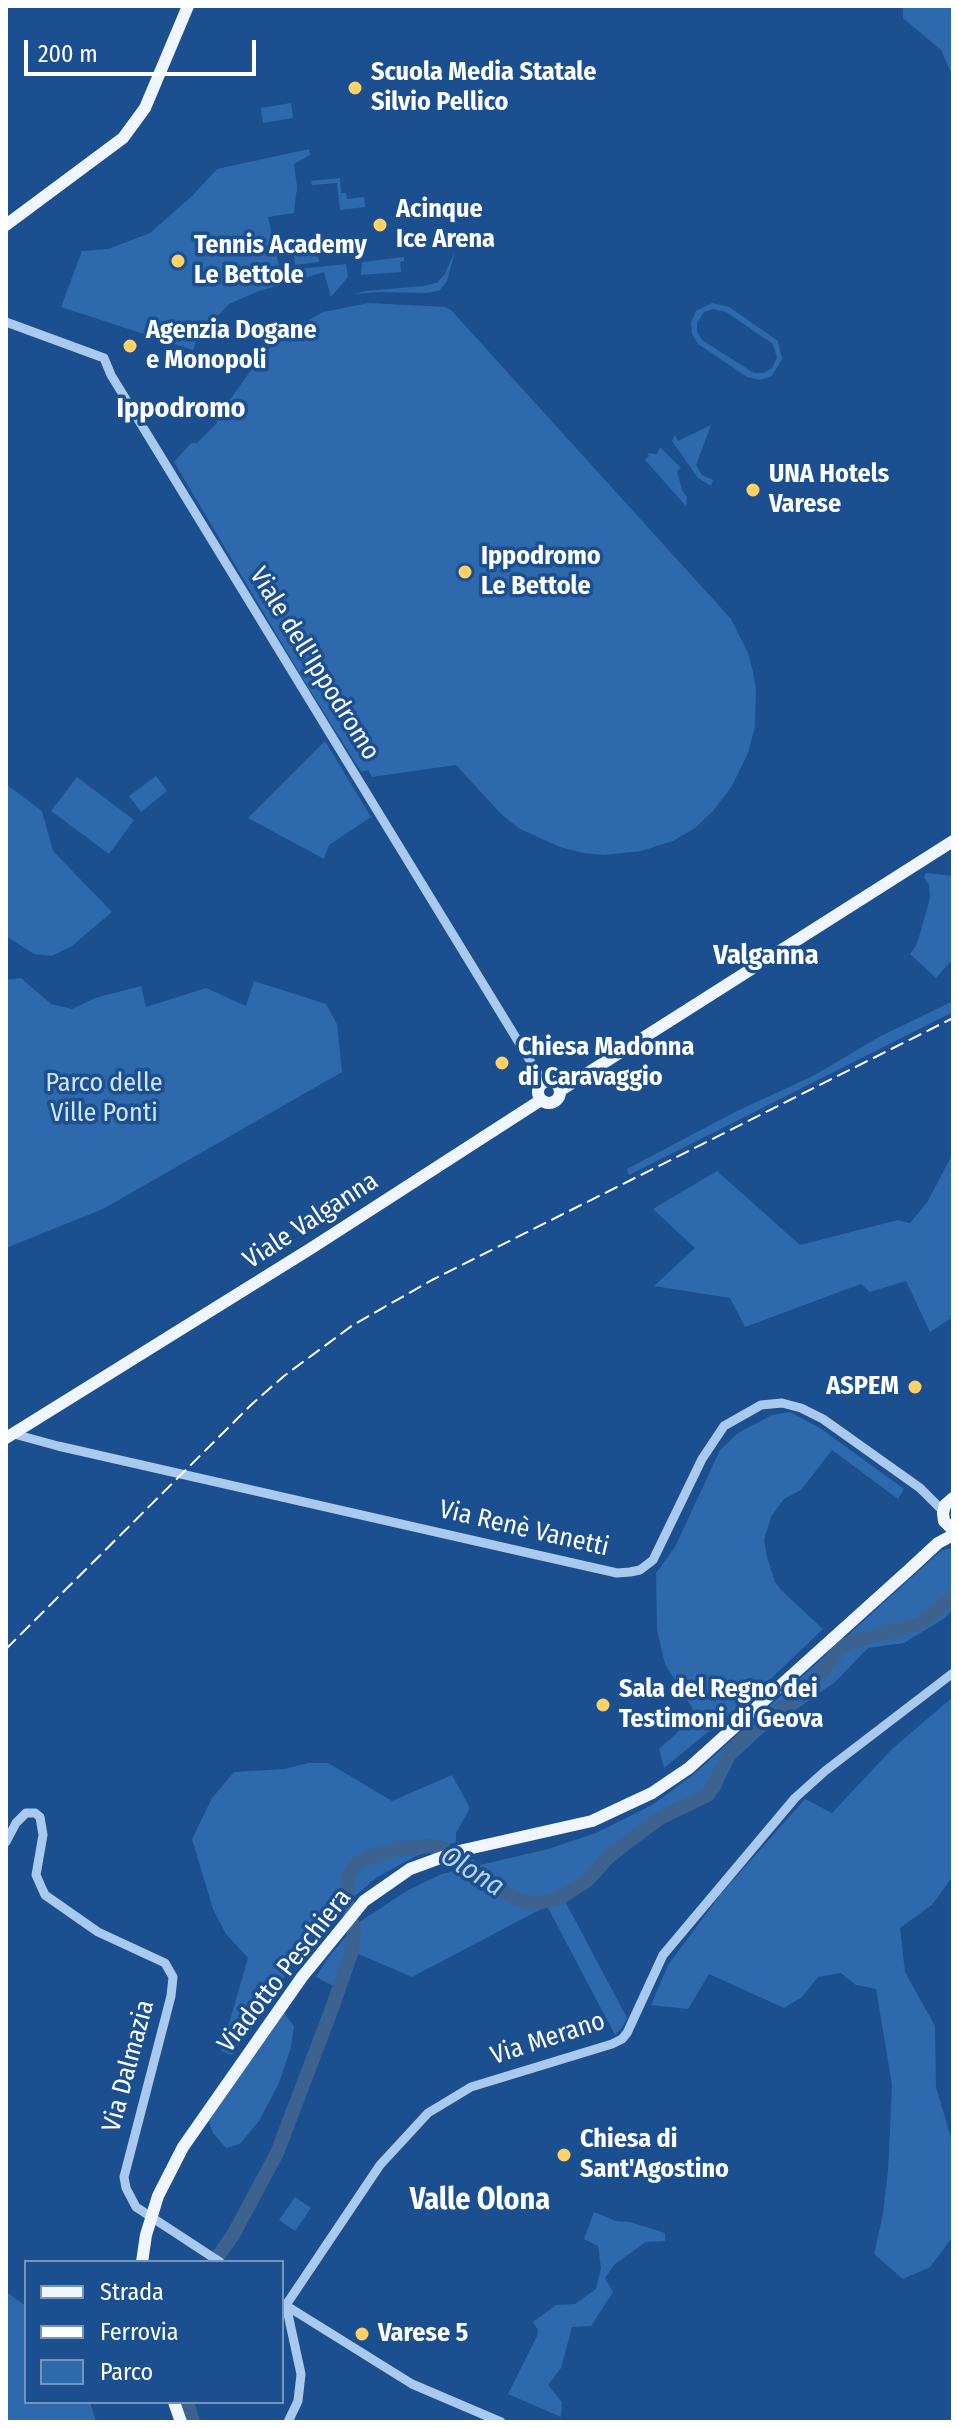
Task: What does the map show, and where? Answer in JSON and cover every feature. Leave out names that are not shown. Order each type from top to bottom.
[{"type":"main road","points":[[6,225],[123,138],[145,108],[188,6]]},
{"type":"main road","points":[[561,1090],[552,1080],[543,1082],[538,1091],[541,1100],[552,1103],[561,1090],[953,841]]},
{"type":"main road","name":"Viale Valganna","points":[[10,1436],[541,1100]]},
{"type":"main road","points":[[947,1506],[947,1527],[953,1532]]},
{"type":"main road","points":[[938,1543],[947,1506]]},
{"type":"main road","name":"Viadotto Peschiera","points":[[142,2260],[158,2196],[183,2147],[302,1977],[364,1901],[410,1869],[459,1851],[592,1821],[652,1793],[689,1768],[953,1532]]},
{"type":"street","name":"Viale dell'Ippodromo","points":[[6,322],[104,358],[111,375],[543,1082]]},
{"type":"street","name":"Via Renè Vanetti","points":[[10,1436],[617,1573],[640,1570],[653,1560],[712,1442],[724,1426],[761,1405],[782,1403],[823,1419],[947,1506]]},
{"type":"street","name":"Via Merano","points":[[284,2304],[380,2165],[428,2113],[471,2087],[622,2039],[663,1955],[795,1798],[825,1771],[953,1673]]},
{"type":"street","name":"Via Dalmazia","points":[[6,1842],[16,1823],[26,1813],[35,1813],[40,1817],[43,1835],[36,1875],[45,1895],[98,1932],[165,1963],[173,1977],[171,1996],[124,2177],[136,2207],[217,2260]]},
{"type":"street","points":[[284,2304],[400,2377],[501,2422]]},
{"type":"street","points":[[284,2304],[302,2389],[288,2422]]},
{"type":"green space","points":[[903,6],[953,6],[953,77],[941,50],[903,18]]},
{"type":"green space","points":[[291,103],[293,118],[263,123],[261,108]]},
{"type":"green space","name":"Tennis Academy Le Bettole","points":[[309,149],[310,155],[294,164],[297,187],[294,213],[268,217],[280,271],[346,264],[348,277],[331,297],[324,272],[256,292],[229,304],[197,338],[193,350],[61,307],[82,251],[108,249],[150,233],[217,169]]},
{"type":"green space","points":[[340,178],[341,193],[346,193],[347,199],[364,197],[365,207],[340,210],[337,183],[312,185],[311,181]]},
{"type":"green space","points":[[317,241],[319,262],[295,265],[293,243]]},
{"type":"green space","points":[[455,251],[447,281],[439,291],[354,294],[437,283],[445,274]]},
{"type":"green space","points":[[404,257],[404,261],[400,262],[401,272],[361,275],[362,262]]},
{"type":"green space","name":"Ippodromo Le Bettole","points":[[369,303],[445,307],[451,310],[731,619],[748,653],[753,672],[756,688],[755,727],[748,753],[732,786],[695,828],[673,841],[641,851],[604,855],[583,853],[560,847],[520,829],[502,815],[456,765],[372,777],[368,770],[362,772],[358,767],[300,674],[174,462],[191,443],[197,443],[217,423],[216,419],[262,355],[280,336],[323,312]]},
{"type":"green space","points":[[712,303],[729,307],[778,341],[782,359],[772,376],[760,380],[747,377],[698,344],[692,334],[691,322],[696,311]],"holes":[[[713,309],[726,312],[773,344],[777,358],[772,368],[764,373],[754,373],[702,340],[697,332],[697,323],[704,312]]]},
{"type":"green space","points":[[711,425],[696,465],[702,475],[713,480],[711,486],[698,478],[672,441],[675,435],[678,441]]},
{"type":"green space","points":[[660,447],[681,468],[677,471],[687,497],[686,506],[645,460],[649,456],[647,453],[657,454]]},
{"type":"green space","points":[[325,741],[371,817],[329,845],[324,859],[248,818]]},
{"type":"green space","points":[[156,776],[167,791],[141,812],[129,796]]},
{"type":"green space","points":[[77,777],[134,820],[109,854],[51,811]]},
{"type":"green space","points":[[6,784],[42,811],[53,851],[112,912],[72,946],[52,956],[34,954],[6,936]]},
{"type":"green space","points":[[926,873],[953,876],[953,959],[936,978],[910,954],[917,944],[930,898],[929,885],[924,877]]},
{"type":"green space","name":"Parco delle Ville Ponti","points":[[21,978],[51,1004],[72,1009],[95,998],[141,986],[146,1007],[206,988],[246,1006],[254,981],[326,1004],[337,1024],[342,1072],[103,1209],[6,1248],[6,980]]},
{"type":"green space","points":[[953,1001],[953,1012],[629,1175],[627,1169],[735,1112],[815,1075],[879,1037]]},
{"type":"green space","points":[[953,1153],[953,1317],[930,1332],[906,1281],[870,1292],[861,1284],[745,1327],[730,1298],[654,1286],[695,1248],[653,1209],[717,1171],[800,1245],[898,1220],[910,1223],[928,1201]]},
{"type":"green space","points":[[790,1412],[820,1428],[904,1489],[898,1499],[832,1450],[801,1490],[784,1499],[771,1517],[764,1540],[767,1557],[775,1582],[782,1591],[823,1629],[758,1691],[664,1768],[659,1749],[676,1734],[693,1709],[665,1664],[657,1630],[656,1573],[675,1547],[720,1450],[738,1433],[772,1415]]},
{"type":"green space","points":[[953,1548],[953,1609],[945,1618],[904,1643],[868,1648],[835,1682],[764,1732],[733,1761],[719,1792],[666,1820],[565,1901],[627,2018],[615,2035],[547,1906],[412,1977],[356,1953],[339,1989],[316,1977],[330,1955],[358,1923],[408,1890],[442,1874],[548,1849],[596,1833],[652,1805],[693,1775],[942,1550]]},
{"type":"green space","points":[[953,1697],[953,1876],[932,1905],[900,1928],[905,1972],[935,2026],[936,2087],[953,2144],[953,2230],[952,2238],[930,2267],[903,2279],[874,2254],[888,2171],[892,2085],[876,1989],[856,1985],[841,1973],[818,1977],[802,1997],[784,2008],[709,1974],[688,2009],[651,2005],[668,1965],[720,1895],[805,1799],[832,1813],[892,1749]]},
{"type":"green space","points":[[308,1763],[328,1763],[392,1801],[452,1775],[470,1808],[456,1833],[456,1842],[416,1856],[376,1878],[331,1916],[312,1936],[232,2055],[221,2051],[248,1958],[226,1934],[213,1909],[192,1839],[212,1798],[234,1772],[284,1769]]},
{"type":"green space","points":[[284,2013],[294,2026],[291,2047],[279,2083],[259,2121],[240,2144],[226,2148],[213,2133],[208,2119]]},
{"type":"green space","points":[[295,2197],[311,2208],[295,2231],[279,2220]]},
{"type":"green space","points":[[594,2212],[665,2233],[665,2241],[646,2242],[615,2264],[605,2278],[613,2292],[591,2326],[572,2327],[561,2368],[548,2385],[562,2402],[561,2417],[508,2394],[537,2336],[538,2330],[533,2322],[556,2305],[575,2304],[596,2289],[601,2268],[598,2246],[584,2239]]},
{"type":"green space","points":[[6,2292],[24,2305],[24,2404],[91,2404],[96,2422],[6,2422]]},
{"type":"waterway","name":"Olona","points":[[215,2260],[233,2235],[277,2153],[331,2011],[351,1954],[354,1931],[347,1900],[348,1877],[355,1865],[399,1849],[430,1846],[441,1848],[462,1860],[515,1899],[536,1903],[558,1899],[588,1880],[611,1854],[660,1818],[708,1795],[733,1748],[760,1724],[808,1691],[840,1648],[853,1641],[920,1624],[953,1596]]},
{"type":"waterway","name":"Olona","points":[[188,2404],[193,2422]]},
{"type":"railway","points":[[6,1649],[251,1405],[284,1376],[353,1325],[432,1280],[953,1018]]},
{"type":"place","name":"Scuola Media Statale Silvio Pellico","points":[[355,88]]},
{"type":"place","name":"Acinque Ice Arena","points":[[380,225]]},
{"type":"place","name":"Tennis Academy Le Bettole","points":[[178,261]]},
{"type":"place","name":"Agenzia Dogane e Monopoli","points":[[130,346]]},
{"type":"place","name":"UNA Hotels Varese","points":[[753,490]]},
{"type":"place","name":"Ippodromo Le Bettole","points":[[465,572]]},
{"type":"place","name":"Chiesa Madonna di Caravaggio","points":[[502,1063]]},
{"type":"place","name":"ASPEM","points":[[915,1387]]},
{"type":"place","name":"Sala del Regno dei Testimoni di Geova","points":[[603,1705]]},
{"type":"place","name":"Chiesa di Sant'Agostino","points":[[564,2155]]},
{"type":"place","name":"Varese 5","points":[[362,2334]]},
{"type":"district","name":"Ippodromo","points":[[181,409]]},
{"type":"district","name":"Valganna","points":[[766,956]]},
{"type":"district","name":"Valle Olona","points":[[480,2201]]}]
